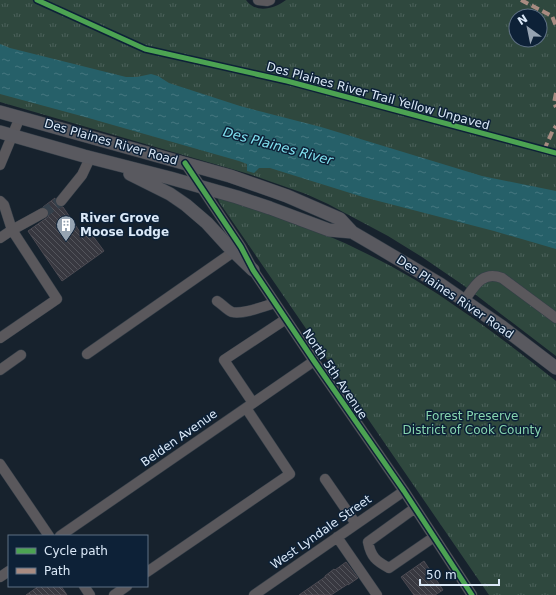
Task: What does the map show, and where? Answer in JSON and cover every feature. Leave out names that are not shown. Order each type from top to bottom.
[{"type":"main road","name":"Des Plaines River Road","points":[[0,112],[230,176],[287,196],[340,219],[352,232],[427,276],[501,326],[556,368]]},
{"type":"main road","name":"Des Plaines River Road","points":[[6,134],[238,197],[329,230],[352,232]]},
{"type":"main road","points":[[109,163],[170,194],[186,205],[237,249],[253,270]]},
{"type":"street","points":[[0,166],[6,134],[20,117]]},
{"type":"street","points":[[61,201],[82,175],[90,158]]},
{"type":"street","points":[[88,354],[237,249],[201,187],[185,163]]},
{"type":"street","points":[[0,202],[4,205],[12,230],[58,299],[0,338]]},
{"type":"street","points":[[0,238],[43,213]]},
{"type":"street","name":"North 5th Avenue","points":[[253,270],[404,491],[472,595]]},
{"type":"street","points":[[464,301],[482,279],[486,276],[496,275],[556,318]]},
{"type":"street","points":[[217,301],[231,311],[235,312],[243,312],[275,303]]},
{"type":"street","points":[[148,571],[290,474],[224,360],[286,319]]},
{"type":"street","points":[[0,370],[21,355]]},
{"type":"street","name":"Belden Avenue","points":[[61,535],[314,361]]},
{"type":"street","points":[[0,464],[49,535]]},
{"type":"street","points":[[325,479],[356,524]]},
{"type":"street","name":"West Lyndale Street","points":[[254,595],[404,491]]},
{"type":"street","points":[[415,508],[368,542],[370,552],[378,562],[389,568],[434,537]]},
{"type":"street","points":[[337,537],[377,595]]},
{"type":"street","points":[[114,595],[126,587]]},
{"type":"green space","points":[[0,0],[246,0],[255,7],[265,9],[276,6],[286,0],[556,0],[556,356],[463,285],[388,236],[306,194],[249,174],[0,102]]},
{"type":"green space","name":"Forest Preserve District of Cook County","points":[[218,198],[308,228],[386,263],[424,285],[473,318],[556,381],[556,595],[489,595],[219,202]]},
{"type":"water","name":"Des Plaines River","points":[[0,44],[10,48],[126,77],[137,77],[151,74],[158,76],[169,83],[240,106],[321,127],[482,176],[556,191],[556,249],[494,231],[363,197],[270,168],[259,168],[254,173],[247,171],[247,164],[239,161],[0,94]]},
{"type":"building","name":"River Grove Moose Lodge","points":[[55,198],[55,204],[63,207],[80,232],[87,228],[104,251],[62,281],[28,231],[48,217],[49,210],[43,207]]},
{"type":"building","points":[[424,561],[443,590],[435,595],[414,595],[401,577]]},
{"type":"building","points":[[346,562],[358,578],[331,595],[299,595],[334,569],[335,570]]},
{"type":"building","points":[[38,587],[62,587],[67,595],[26,595]]},
{"type":"tunnel","points":[[43,213],[61,201]]},
{"type":"marked path","points":[[521,0],[552,16],[556,26]]},
{"type":"marked path","points":[[556,93],[554,103],[556,107]]},
{"type":"marked path","points":[[544,150],[556,126]]},
{"type":"cycle path","name":"Des Plaines River Trail Yellow Unpaved","points":[[37,0],[145,49],[287,81],[556,153]]},
{"type":"cycle path","points":[[185,163],[241,247],[253,270],[404,491],[472,595]]},
{"type":"place","name":"River Grove Moose Lodge","points":[[66,242]]}]
